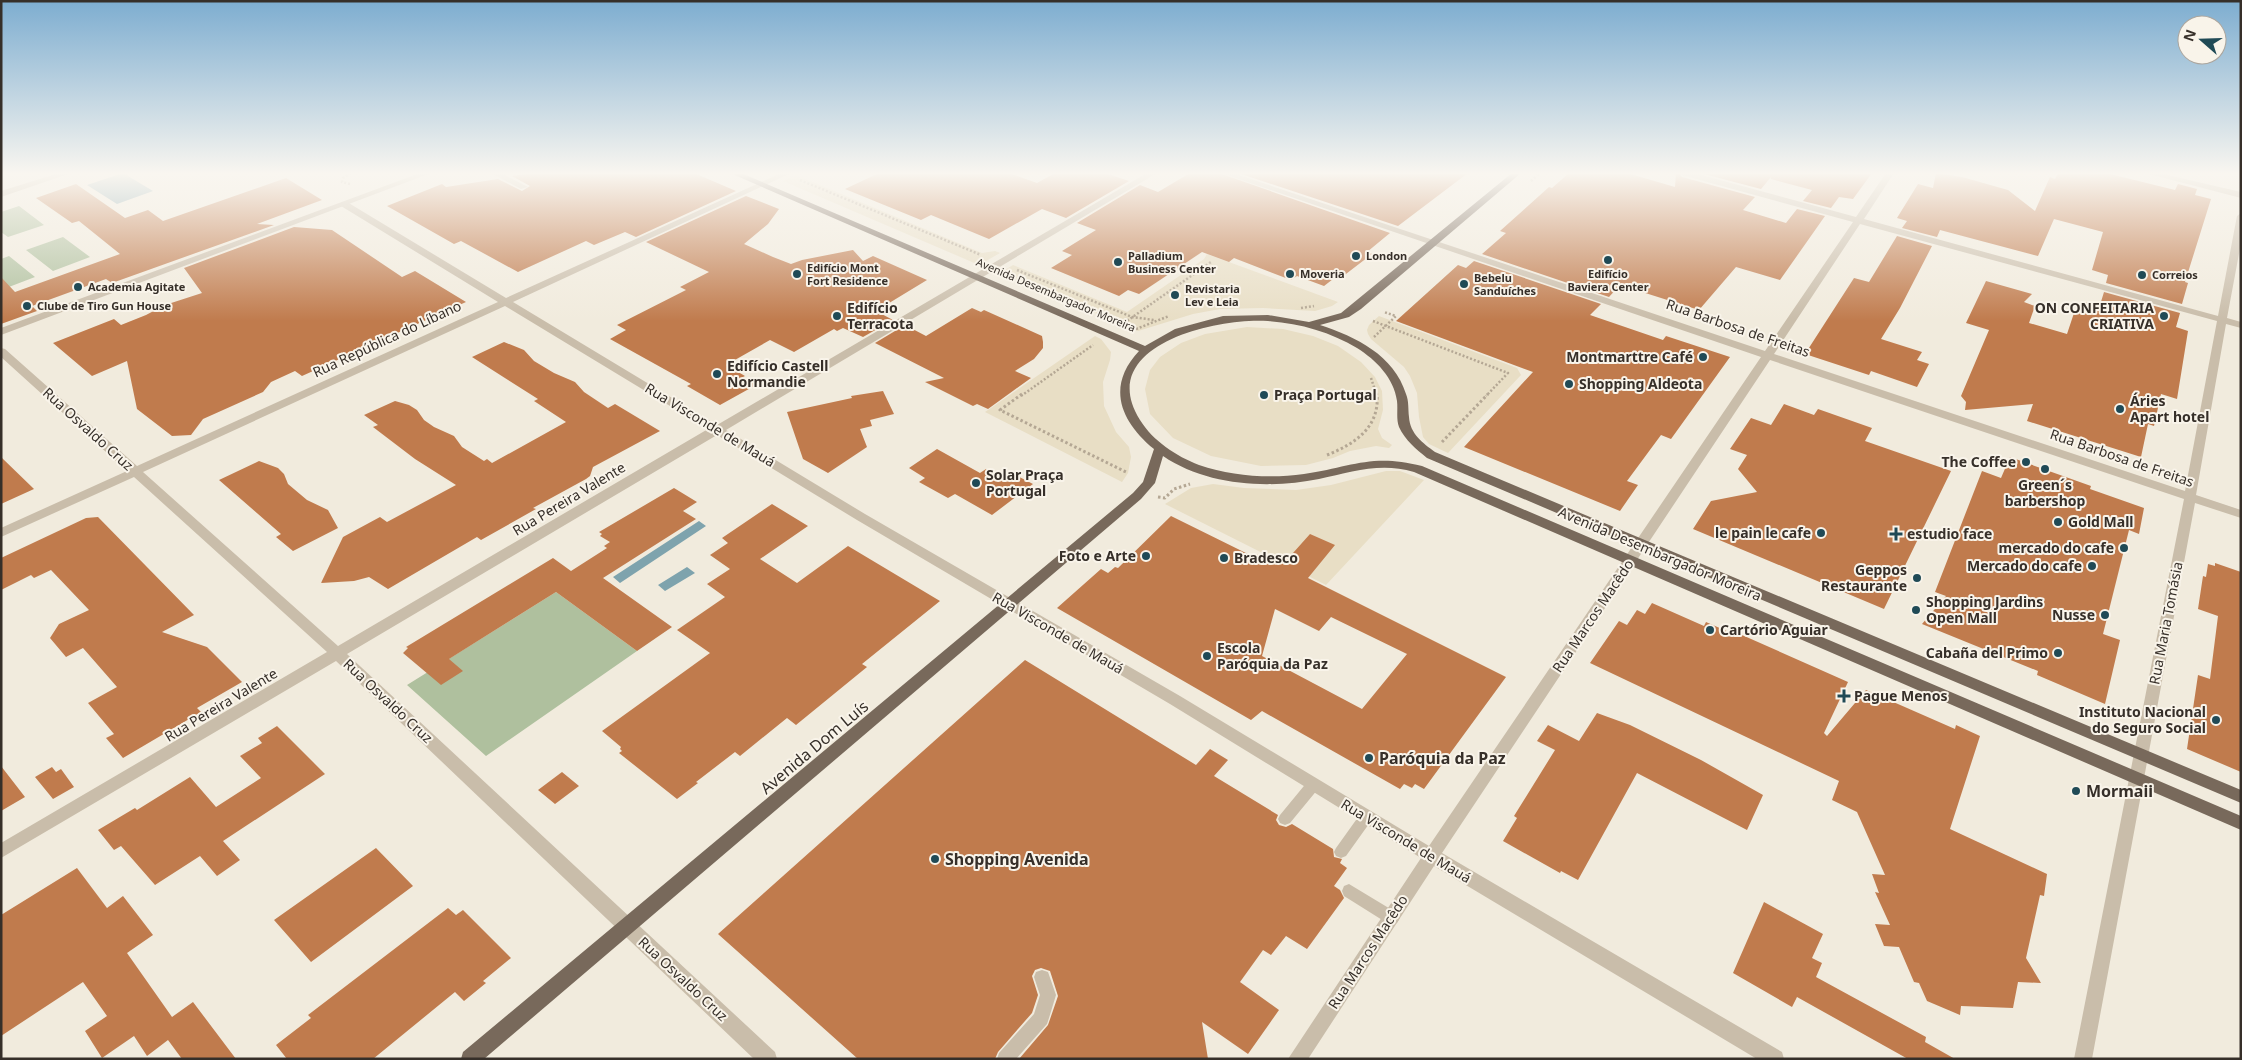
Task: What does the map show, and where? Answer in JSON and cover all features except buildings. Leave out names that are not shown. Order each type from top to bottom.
[{"type":"main road","name":"Avenida Desembargador Moreira","points":[[850,222],[1145,350]]},
{"type":"main road","points":[[1308,324],[1345,315],[1458,222]]},
{"type":"main road","name":"Avenida Desembargador Moreira","points":[[2241,797],[1431,454],[1410,436],[1404,424],[1401,395],[1393,375],[1379,360],[1354,342],[1308,324],[1254,318],[1215,321],[1167,336],[1145,350],[1129,372],[1125,387],[1126,405],[1138,426],[1160,448],[1179,460],[1199,468],[1231,476],[1258,479],[1284,479],[1318,475],[1362,464],[1389,462],[1406,465],[2241,822]]},
{"type":"main road","name":"Avenida Dom Luís","points":[[470,1059],[1137,496],[1149,483],[1160,448]]},
{"type":"street","points":[[1,332],[295,222]]},
{"type":"street","name":"Rua Visconde de Mauá","points":[[375,222],[717,430],[1009,604],[1175,700],[1312,785],[1775,1059]]},
{"type":"street","name":"Rua República do Líbano","points":[[1,533],[677,222]]},
{"type":"street","name":"Rua Pereira Valente","points":[[1,851],[1068,222]]},
{"type":"street","name":"Rua Barbosa de Freitas","points":[[1376,222],[2241,514]]},
{"type":"street","name":"Rua Marcos Macêdo","points":[[1297,1059],[1392,918],[1431,856],[1770,355],[1857,222]]},
{"type":"street","points":[[1863,222],[2241,325]]},
{"type":"street","name":"Rua Maria Tomásia","points":[[2083,1059],[2240,222]]},
{"type":"street","name":"Rua Osvaldo Cruz","points":[[1,351],[338,653],[626,927],[768,1059]]},
{"type":"lane","points":[[1285,819],[1312,785]]},
{"type":"lane","points":[[1341,852],[1366,817]]},
{"type":"lane","points":[[1349,891],[1392,918]]},
{"type":"lane","points":[[1005,1059],[1042,1018],[1048,995],[1042,977]]},
{"type":"path","points":[[902,222],[983,256]]},
{"type":"path","points":[[1120,326],[1211,262]]},
{"type":"path","points":[[1010,267],[1132,317],[1155,320]]},
{"type":"path","points":[[1300,311],[1302,306],[1321,306]]},
{"type":"path","points":[[1371,339],[1396,316],[1384,312]]},
{"type":"path","points":[[1373,321],[1508,372],[1439,446]]},
{"type":"path","points":[[1143,326],[1149,328]]},
{"type":"path","points":[[1094,344],[1000,410],[1128,473]]},
{"type":"path","points":[[1320,457],[1352,444],[1363,435],[1374,419],[1378,408],[1378,397],[1374,384],[1365,371]]},
{"type":"path","points":[[1137,496],[1164,498],[1174,489],[1198,481]]},
{"type":"green space","points":[[1,222],[41,222],[44,225],[8,237],[1,232]]},
{"type":"green space","points":[[63,237],[90,257],[53,271],[26,250]]},
{"type":"green space","points":[[9,256],[35,277],[1,290],[1,259]]},
{"type":"green space","points":[[556,592],[637,651],[486,756],[407,685]]},
{"type":"shaded area","points":[[880,222],[909,222],[982,253],[995,251],[1000,253],[979,265]]},
{"type":"shaded area","points":[[1207,254],[1338,302],[1332,306],[1315,311],[1263,308],[1220,309],[1193,314],[1138,331],[1000,273],[1013,265],[1127,312],[1204,259]]},
{"type":"shaded area","name":"Praça Portugal","points":[[1379,316],[1517,368],[1521,375],[1448,453],[1429,444],[1423,437],[1417,393],[1410,376],[1404,367],[1371,339],[1368,334],[1369,325]]},
{"type":"shaded area","name":"Praça Portugal","points":[[1247,327],[1283,329],[1313,336],[1338,346],[1361,362],[1375,377],[1382,391],[1383,410],[1378,429],[1382,438],[1392,445],[1389,448],[1376,446],[1350,451],[1333,458],[1306,465],[1261,466],[1211,456],[1173,438],[1150,414],[1145,389],[1150,370],[1160,357],[1181,343],[1205,334]]},
{"type":"shaded area","points":[[1095,336],[1101,339],[1111,352],[1103,382],[1104,406],[1116,432],[1129,447],[1131,457],[1128,473],[1122,482],[985,412]]},
{"type":"shaded area","points":[[1386,471],[1400,471],[1424,480],[1326,585],[1165,504],[1191,488],[1213,484],[1244,488],[1296,490],[1331,485]]},
{"type":"water","points":[[699,521],[706,526],[620,583],[613,577]]},
{"type":"water","points":[[687,567],[695,573],[665,591],[658,585]]},
{"type":"place","name":"London","points":[[1356,256]]},
{"type":"place","name":"Edifício Baviera Center","points":[[1608,260]]},
{"type":"place","name":"Palladium Business Center","points":[[1118,262]]},
{"type":"place","name":"Edifício Mont Fort Residence","points":[[797,274]]},
{"type":"place","name":"Moveria","points":[[1290,274]]},
{"type":"place","name":"Correios","points":[[2142,275]]},
{"type":"place","name":"Bebelu Sanduíches","points":[[1464,284]]},
{"type":"place","name":"Academia Agitate","points":[[78,287]]},
{"type":"place","name":"Revistaria Lev e Leia","points":[[1175,295]]},
{"type":"place","name":"Clube de Tiro Gun House","points":[[27,306]]},
{"type":"place","name":"Edifício Terracota","points":[[837,316]]},
{"type":"place","name":"ON CONFEITARIA CRIATIVA","points":[[2164,316]]},
{"type":"place","name":"Montmarttre Café","points":[[1703,357]]},
{"type":"place","name":"Edifício Castell Normandie","points":[[717,374]]},
{"type":"place","name":"Shopping Aldeota","points":[[1569,384]]},
{"type":"place","name":"Praça Portugal","points":[[1264,395]]},
{"type":"place","name":"Áries Apart hotel","points":[[2120,409]]},
{"type":"place","name":"The Coffee","points":[[2026,462]]},
{"type":"place","name":"Green´s barbershop","points":[[2045,469]]},
{"type":"place","name":"Solar Praça Portugal","points":[[976,483]]},
{"type":"place","name":"Gold Mall","points":[[2058,522]]},
{"type":"place","name":"le pain le cafe","points":[[1821,533]]},
{"type":"place","name":"estudio face","points":[[1896,534]]},
{"type":"place","name":"mercado do cafe","points":[[2124,548]]},
{"type":"place","name":"Foto e Arte","points":[[1146,556]]},
{"type":"place","name":"Bradesco","points":[[1224,558]]},
{"type":"place","name":"Mercado do cafe","points":[[2092,566]]},
{"type":"place","name":"Geppos Restaurante","points":[[1917,578]]},
{"type":"place","name":"Shopping Jardins Open Mall","points":[[1916,610]]},
{"type":"place","name":"Nusse","points":[[2105,615]]},
{"type":"place","name":"Cartório Aguiar","points":[[1710,630]]},
{"type":"place","name":"Cabaña del Primo","points":[[2058,653]]},
{"type":"place","name":"Escola Paróquia da Paz","points":[[1207,656]]},
{"type":"place","name":"Pague Menos","points":[[1844,696]]},
{"type":"place","name":"Instituto Nacional do Seguro Social","points":[[2216,720]]},
{"type":"place","name":"Paróquia da Paz","points":[[1369,758]]},
{"type":"place","name":"Mormaii","points":[[2076,791]]},
{"type":"place","name":"Shopping Avenida","points":[[935,859]]}]
